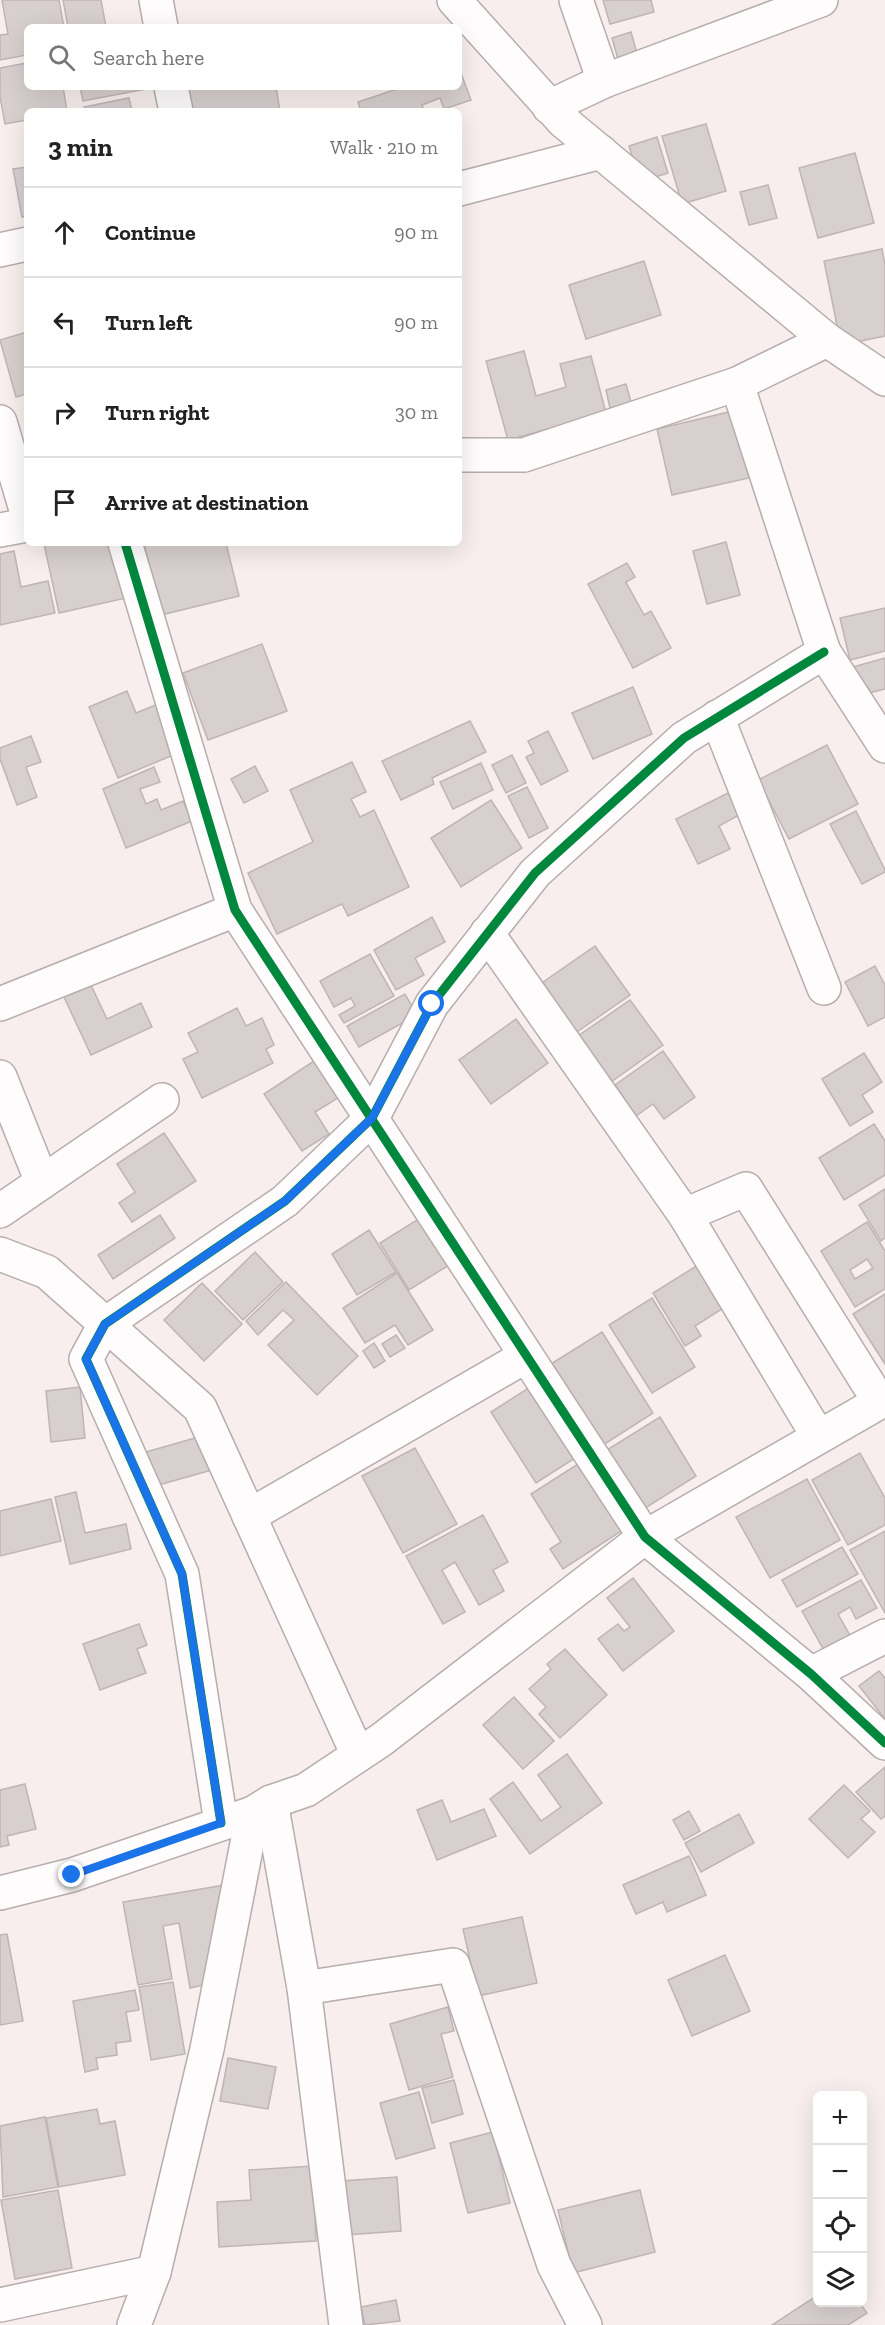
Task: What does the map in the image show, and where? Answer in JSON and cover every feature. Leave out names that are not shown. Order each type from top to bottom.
[{"type":"street","points":[[156,0],[160,24]]},
{"type":"street","points":[[454,0],[549,107],[827,340],[885,379]]},
{"type":"street","points":[[576,0],[604,81]]},
{"type":"street","points":[[549,107],[604,81],[777,8],[821,0]]},
{"type":"street","points":[[172,90],[175,108]]},
{"type":"street","points":[[462,188],[601,152]]},
{"type":"street","points":[[0,250],[24,244]]},
{"type":"street","points":[[462,455],[524,455],[737,384],[827,340]]},
{"type":"street","points":[[737,384],[825,652],[885,746]]},
{"type":"street","points":[[0,422],[24,503]]},
{"type":"street","points":[[0,530],[24,526]]},
{"type":"street","points":[[126,546],[235,910],[645,1537],[811,1674],[885,1743]]},
{"type":"street","points":[[221,1823],[182,1574],[86,1359],[105,1324],[285,1201],[372,1118],[432,1004],[535,873],[684,738],[825,652]]},
{"type":"street","points":[[717,717],[824,988]]},
{"type":"street","points":[[0,1004],[235,910]]},
{"type":"street","points":[[487,933],[685,1215],[818,1436]]},
{"type":"street","points":[[0,1077],[42,1182]]},
{"type":"street","points":[[0,1211],[162,1100]]},
{"type":"street","points":[[0,1893],[72,1875],[221,1823],[306,1790],[358,1755],[645,1537],[882,1400],[746,1189],[685,1215]]},
{"type":"street","points":[[0,1254],[46,1272],[200,1408],[358,1755]]},
{"type":"street","points":[[249,1516],[526,1356]]},
{"type":"street","points":[[811,1674],[885,1636]]},
{"type":"street","points":[[262,1808],[304,1988],[346,2325]]},
{"type":"street","points":[[134,2325],[154,2272],[262,1808]]},
{"type":"street","points":[[304,1988],[453,1965],[554,2265],[585,2325]]},
{"type":"street","points":[[0,2305],[154,2272]]},
{"type":"building","points":[[2,0],[59,0],[63,24],[24,24],[24,56],[0,60],[0,35],[8,34]]},
{"type":"building","points":[[63,0],[101,0],[105,24],[67,24]]},
{"type":"building","points":[[603,0],[651,0],[654,12],[610,24]]},
{"type":"building","points":[[631,32],[638,57],[619,63],[612,38]]},
{"type":"building","points":[[24,64],[24,90],[64,90],[66,108],[24,108],[24,121],[5,124],[0,97],[0,68]]},
{"type":"building","points":[[462,76],[471,100],[447,108],[444,108],[440,98],[422,105],[423,108],[360,108],[358,102],[394,90],[462,90]]},
{"type":"building","points":[[81,90],[141,90],[83,101]]},
{"type":"building","points":[[188,90],[276,90],[280,108],[192,108]]},
{"type":"building","points":[[129,98],[131,108],[84,108]]},
{"type":"building","points":[[706,124],[726,191],[682,204],[662,136]]},
{"type":"building","points":[[657,137],[668,173],[640,182],[629,146]]},
{"type":"building","points":[[855,153],[874,223],[818,238],[799,168]]},
{"type":"building","points":[[24,167],[24,217],[22,217],[13,169]]},
{"type":"building","points":[[768,185],[777,218],[749,225],[740,192]]},
{"type":"building","points":[[882,249],[885,265],[885,336],[841,345],[824,261]]},
{"type":"building","points":[[644,261],[661,315],[586,339],[569,285]]},
{"type":"building","points":[[24,333],[24,395],[16,397],[0,340]]},
{"type":"building","points":[[524,351],[536,396],[566,387],[560,364],[591,356],[606,413],[508,440],[486,361]]},
{"type":"building","points":[[626,384],[631,402],[610,408],[606,390]]},
{"type":"building","points":[[733,411],[749,478],[672,495],[657,429]]},
{"type":"building","points":[[726,542],[740,595],[707,604],[693,551]]},
{"type":"building","points":[[44,546],[115,546],[126,598],[59,613]]},
{"type":"building","points":[[145,546],[227,546],[239,596],[161,615]]},
{"type":"building","points":[[14,551],[21,587],[48,581],[55,613],[0,625],[0,554]]},
{"type":"building","points":[[627,563],[635,577],[626,582],[644,615],[651,611],[671,648],[633,668],[588,584]]},
{"type":"building","points":[[885,608],[885,651],[850,660],[840,618]]},
{"type":"building","points":[[262,644],[287,711],[208,740],[183,673]]},
{"type":"building","points":[[885,658],[885,689],[861,695],[853,667]]},
{"type":"building","points":[[633,687],[652,734],[593,759],[572,713]]},
{"type":"building","points":[[127,691],[136,713],[158,704],[178,753],[118,778],[89,707]]},
{"type":"building","points":[[470,721],[486,752],[432,778],[434,784],[401,800],[382,761]]},
{"type":"building","points":[[548,731],[568,771],[541,785],[526,757],[534,753],[528,741]]},
{"type":"building","points":[[31,736],[41,762],[26,767],[37,797],[17,805],[0,759],[0,748]]},
{"type":"building","points":[[827,745],[858,804],[789,839],[758,780]]},
{"type":"building","points":[[512,755],[526,783],[506,793],[492,765]]},
{"type":"building","points":[[352,762],[366,792],[351,799],[360,817],[374,810],[409,887],[348,916],[342,904],[277,934],[248,873],[313,842],[290,790]]},
{"type":"building","points":[[481,763],[493,790],[453,809],[440,782]]},
{"type":"building","points":[[255,766],[268,791],[244,803],[231,779]]},
{"type":"building","points":[[154,767],[160,782],[140,789],[146,804],[157,799],[161,810],[183,801],[192,821],[126,848],[103,789]]},
{"type":"building","points":[[527,787],[548,828],[529,838],[508,796]]},
{"type":"building","points":[[728,793],[739,815],[719,826],[730,849],[698,864],[676,819]]},
{"type":"building","points":[[491,800],[522,848],[461,887],[431,838]]},
{"type":"building","points":[[856,811],[885,870],[862,884],[830,824]]},
{"type":"building","points":[[432,917],[445,942],[415,958],[424,975],[396,990],[374,950]]},
{"type":"building","points":[[595,946],[630,995],[574,1034],[539,985]]},
{"type":"building","points":[[370,954],[394,996],[344,1023],[339,1015],[355,1006],[351,998],[334,1007],[320,981]]},
{"type":"building","points":[[875,966],[885,985],[885,1017],[868,1026],[845,982]]},
{"type":"building","points":[[90,983],[107,1019],[141,1003],[152,1027],[91,1055],[63,995]]},
{"type":"building","points":[[405,994],[417,1015],[359,1047],[347,1026]]},
{"type":"building","points":[[630,1000],[663,1045],[611,1082],[578,1036]]},
{"type":"building","points":[[237,1008],[246,1026],[262,1018],[274,1045],[266,1049],[273,1063],[202,1098],[183,1059],[198,1052],[188,1033]]},
{"type":"building","points":[[516,1019],[548,1063],[491,1104],[459,1060]]},
{"type":"building","points":[[663,1051],[695,1097],[664,1119],[653,1104],[636,1116],[615,1085]]},
{"type":"building","points":[[864,1053],[882,1082],[862,1095],[873,1112],[850,1126],[822,1079]]},
{"type":"building","points":[[317,1059],[341,1096],[315,1112],[329,1134],[302,1151],[264,1094]]},
{"type":"building","points":[[874,1124],[885,1141],[885,1175],[844,1200],[819,1158]]},
{"type":"building","points":[[164,1133],[196,1181],[132,1222],[119,1203],[135,1192],[117,1164]]},
{"type":"building","points":[[885,1189],[885,1238],[881,1241],[859,1205]]},
{"type":"building","points":[[160,1215],[175,1238],[113,1279],[98,1255]]},
{"type":"building","points":[[425,1215],[454,1262],[409,1290],[380,1243]]},
{"type":"building","points":[[867,1222],[885,1251],[885,1289],[855,1307],[821,1251]],"holes":[[[867,1259],[873,1268],[855,1279],[850,1270]]]},
{"type":"building","points":[[369,1230],[396,1272],[357,1295],[332,1254]]},
{"type":"building","points":[[255,1252],[283,1282],[243,1320],[215,1291]]},
{"type":"building","points":[[698,1265],[725,1307],[695,1326],[701,1336],[685,1346],[653,1293]]},
{"type":"building","points":[[397,1273],[433,1330],[408,1345],[395,1325],[365,1343],[343,1308]]},
{"type":"building","points":[[286,1282],[358,1356],[317,1395],[268,1345],[294,1320],[283,1310],[258,1335],[246,1321]]},
{"type":"building","points":[[202,1283],[242,1324],[204,1361],[164,1320]]},
{"type":"building","points":[[885,1294],[885,1364],[853,1314]]},
{"type":"building","points":[[652,1298],[695,1367],[652,1393],[609,1325]]},
{"type":"building","points":[[602,1332],[653,1413],[597,1449],[546,1367]]},
{"type":"building","points":[[396,1335],[405,1348],[390,1357],[382,1344]]},
{"type":"building","points":[[374,1343],[385,1361],[374,1368],[363,1351]]},
{"type":"building","points":[[538,1382],[583,1453],[536,1483],[491,1412]]},
{"type":"building","points":[[80,1387],[85,1438],[51,1442],[46,1391]]},
{"type":"building","points":[[660,1417],[696,1476],[639,1512],[602,1453]]},
{"type":"building","points":[[202,1436],[212,1470],[155,1486],[146,1452]]},
{"type":"building","points":[[415,1448],[457,1524],[403,1553],[362,1476]]},
{"type":"building","points":[[860,1453],[885,1498],[885,1525],[848,1545],[812,1480]]},
{"type":"building","points":[[589,1457],[632,1524],[563,1569],[550,1549],[561,1542],[531,1494]]},
{"type":"building","points":[[807,1479],[840,1540],[770,1578],[736,1517]]},
{"type":"building","points":[[76,1492],[85,1533],[126,1524],[131,1549],[70,1564],[55,1497]]},
{"type":"building","points":[[51,1499],[61,1541],[0,1556],[0,1511]]},
{"type":"building","points":[[483,1515],[508,1562],[493,1570],[504,1591],[479,1605],[455,1562],[442,1570],[465,1612],[443,1624],[406,1556]]},
{"type":"building","points":[[885,1531],[885,1613],[850,1550]]},
{"type":"building","points":[[842,1547],[858,1574],[797,1607],[782,1580]]},
{"type":"building","points":[[633,1578],[674,1631],[623,1671],[598,1639],[618,1624],[624,1631],[630,1627],[607,1598]]},
{"type":"building","points":[[861,1580],[877,1608],[856,1619],[850,1607],[838,1614],[852,1639],[826,1654],[802,1611]]},
{"type":"building","points":[[139,1624],[147,1645],[137,1649],[146,1673],[100,1690],[83,1644]]},
{"type":"building","points":[[565,1649],[607,1695],[560,1738],[539,1714],[546,1707],[529,1689],[551,1669],[547,1664]]},
{"type":"building","points":[[879,1671],[885,1678],[885,1719],[859,1686]]},
{"type":"building","points":[[514,1697],[554,1741],[523,1769],[483,1725]]},
{"type":"building","points":[[567,1754],[602,1803],[530,1854],[490,1799],[513,1782],[541,1821],[561,1807],[538,1775]]},
{"type":"building","points":[[885,1767],[885,1816],[881,1819],[856,1792]]},
{"type":"building","points":[[25,1784],[36,1829],[7,1836],[9,1845],[0,1847],[0,1790]]},
{"type":"building","points":[[844,1785],[870,1811],[861,1819],[875,1832],[848,1858],[809,1819]]},
{"type":"building","points":[[442,1800],[451,1822],[484,1809],[496,1836],[437,1860],[417,1810]]},
{"type":"building","points":[[689,1811],[700,1831],[684,1840],[673,1820]]},
{"type":"building","points":[[739,1814],[754,1843],[701,1872],[685,1843]]},
{"type":"building","points":[[689,1856],[706,1895],[667,1912],[663,1902],[636,1914],[623,1885]]},
{"type":"building","points":[[231,1884],[212,1983],[190,1988],[179,1923],[163,1926],[172,1979],[138,1985],[123,1902]]},
{"type":"building","points":[[522,1917],[537,1983],[478,1996],[463,1929]]},
{"type":"building","points":[[7,1934],[23,2021],[0,2025],[0,1935]]},
{"type":"building","points":[[725,1955],[750,2011],[692,2036],[668,1980]]},
{"type":"building","points":[[173,1982],[185,2054],[151,2060],[139,1987]]},
{"type":"building","points":[[135,1990],[139,2010],[126,2012],[131,2041],[116,2043],[117,2055],[96,2058],[98,2069],[85,2072],[73,2001]]},
{"type":"building","points":[[448,2007],[454,2031],[441,2034],[453,2077],[409,2090],[390,2024]]},
{"type":"building","points":[[228,2058],[276,2067],[268,2109],[220,2101]]},
{"type":"building","points":[[454,2080],[463,2114],[432,2123],[422,2088]]},
{"type":"building","points":[[419,2092],[435,2148],[396,2159],[380,2103]]},
{"type":"building","points":[[97,2109],[100,2124],[115,2121],[125,2175],[59,2187],[46,2118]]},
{"type":"building","points":[[45,2117],[58,2187],[3,2197],[0,2126]]},
{"type":"building","points":[[493,2132],[510,2203],[468,2213],[450,2143]]},
{"type":"building","points":[[313,2166],[316,2241],[219,2247],[217,2202],[251,2200],[249,2170]]},
{"type":"building","points":[[397,2177],[401,2231],[345,2235],[341,2181]]},
{"type":"building","points":[[58,2190],[72,2268],[15,2279],[1,2200]]},
{"type":"building","points":[[640,2190],[655,2252],[573,2273],[558,2210]]},
{"type":"building","points":[[813,2298],[813,2307],[863,2307],[867,2313],[848,2325],[772,2325]]},
{"type":"building","points":[[396,2300],[400,2321],[365,2325],[361,2307]]},
{"type":"cycle path","points":[[126,546],[235,910],[645,1537],[811,1674],[885,1743]]},
{"type":"cycle path","points":[[221,1823],[182,1574],[86,1359],[105,1324],[285,1201],[372,1118],[432,1004],[535,873],[684,738],[824,652]]},
{"type":"route","points":[[72,1875],[221,1823],[182,1574],[86,1359],[105,1324],[285,1201],[372,1118],[432,1004]]}]
